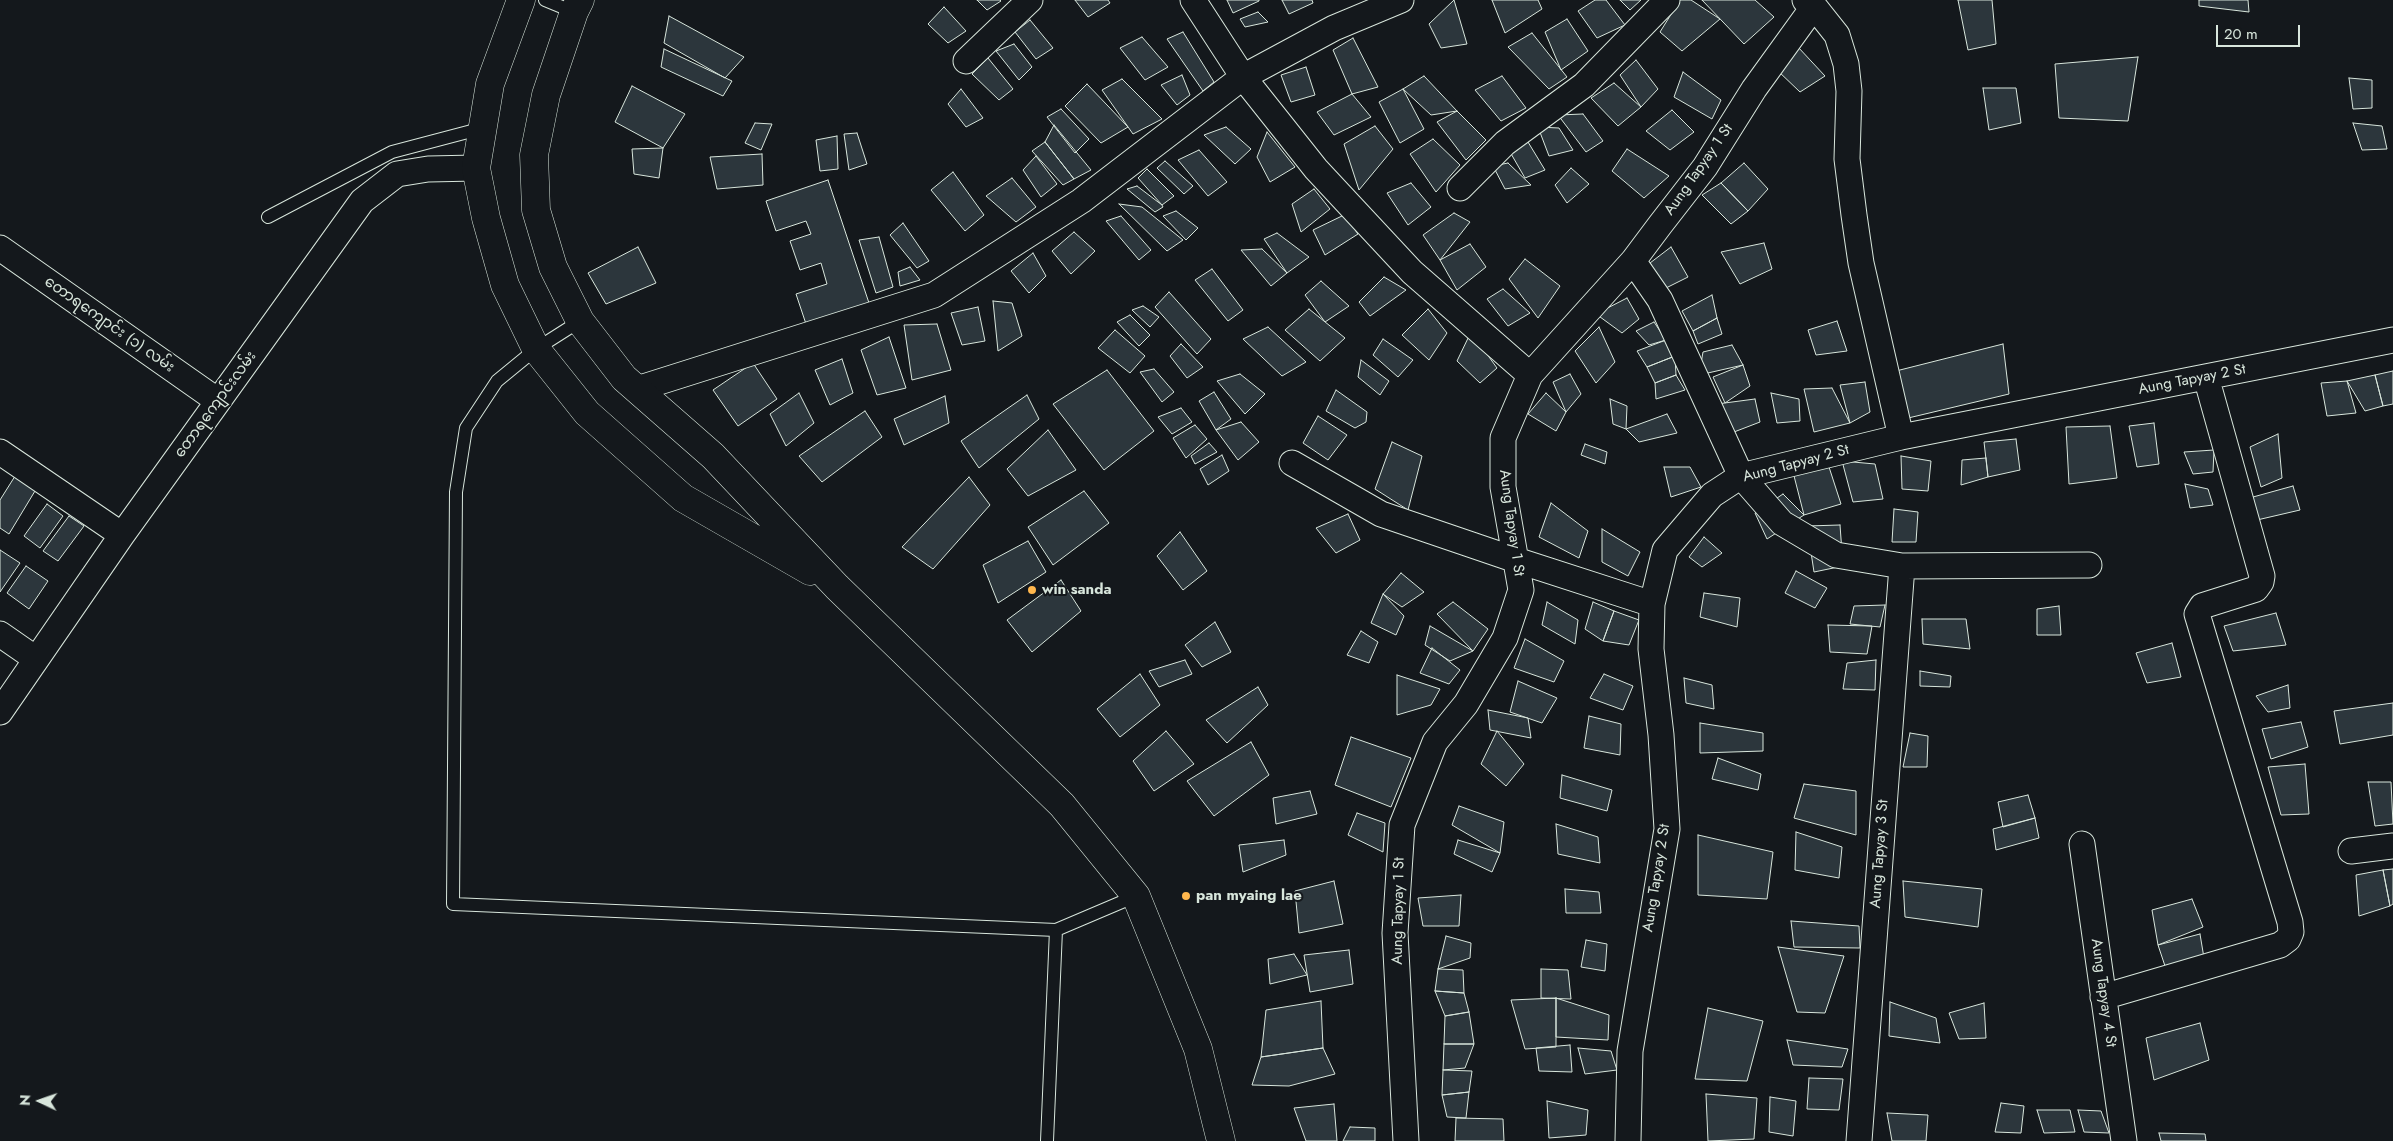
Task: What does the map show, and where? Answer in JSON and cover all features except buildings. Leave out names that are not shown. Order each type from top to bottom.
[{"type":"highway","points":[[521,0],[490,84],[476,168],[486,218],[505,285],[536,349],[587,413],[683,498],[838,587]]},
{"type":"highway","points":[[577,6],[546,95],[534,154],[536,210],[553,267],[580,321],[624,378],[713,456],[838,587],[1062,805],[1136,896],[1198,1049],[1220,1141]]},
{"type":"street","points":[[966,61],[1030,0]]},
{"type":"street","points":[[1193,0],[1243,77],[1316,169],[1412,272],[1530,376]]},
{"type":"street","points":[[637,389],[934,294],[1081,201],[1243,77],[1334,28],[1401,0]]},
{"type":"street","points":[[1460,188],[1505,143],[1584,85],[1667,0]]},
{"type":"street","points":[[1810,3],[1837,35],[1846,64],[1849,91],[1847,159],[1861,263],[1901,437]]},
{"type":"street","name":"Aung Tapyay 1 St","points":[[1406,1141],[1395,933],[1402,825],[1435,742],[1466,704],[1505,638],[1521,590],[1503,487],[1503,438],[1530,376],[1632,260],[1705,167],[1810,3]]},
{"type":"street","name":"တောရကျောင်းလမ်း","points":[[0,712],[122,535],[362,202],[396,174],[428,169],[476,168]]},
{"type":"street","name":"တောရကျောင်း (၁) လမ်း","points":[[0,248],[218,401]]},
{"type":"street","points":[[1632,260],[1660,300],[1741,476],[1782,523],[1836,555],[1902,566],[2089,565]]},
{"type":"street","name":"Aung Tapyay 2 St","points":[[1628,1141],[1630,1051],[1667,830],[1661,735],[1651,649],[1652,604],[1665,550],[1712,495],[1741,476],[1901,437],[2393,340]]},
{"type":"street","points":[[2103,997],[2280,945],[2288,939],[2291,932],[2290,922],[2197,614],[2202,606],[2256,588],[2261,582],[2262,576],[2206,377]]},
{"type":"street","points":[[0,452],[122,535]]},
{"type":"street","points":[[1292,463],[1382,514],[1652,604]]},
{"type":"street","name":"Aung Tapyay 3 St","points":[[1859,1141],[1902,566]]},
{"type":"street","points":[[0,634],[36,659]]},
{"type":"street","name":"Aung Tapyay 4 St","points":[[2082,844],[2124,1141]]},
{"type":"street","points":[[2351,851],[2393,846]]},
{"type":"lane","points":[[545,0],[577,6]]},
{"type":"lane","points":[[268,216],[392,152],[483,128]]},
{"type":"lane","points":[[580,321],[536,349],[497,381],[466,428],[456,492],[453,904],[1056,930],[1136,896]]},
{"type":"lane","points":[[1046,1141],[1056,930]]},
{"type":"place","name":"win sanda","points":[[1032,590]]},
{"type":"place","name":"pan myaing lae","points":[[1186,896]]}]
